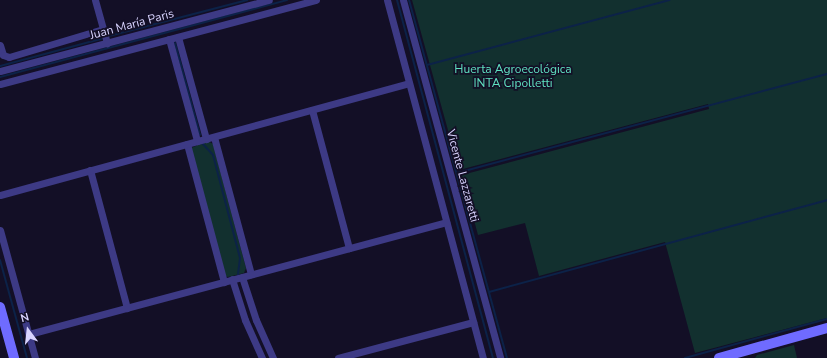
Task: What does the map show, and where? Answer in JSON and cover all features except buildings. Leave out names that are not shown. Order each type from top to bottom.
[{"type":"main road","points":[[0,307],[14,358]]},
{"type":"main road","points":[[719,358],[742,355],[827,328]]},
{"type":"street","points":[[95,0],[107,43]]},
{"type":"street","name":"Juan María Paris","points":[[0,71],[269,0]]},
{"type":"street","points":[[0,84],[316,0]]},
{"type":"street","points":[[387,0],[483,358]]},
{"type":"street","name":"Vicente Lazzaretti","points":[[403,0],[500,358]]},
{"type":"street","points":[[0,45],[3,55],[9,57],[103,29]]},
{"type":"street","points":[[178,37],[206,139]]},
{"type":"street","points":[[169,39],[197,141]]},
{"type":"street","points":[[0,195],[409,83]]},
{"type":"street","points":[[312,110],[349,248]]},
{"type":"street","points":[[214,137],[251,274]]},
{"type":"street","points":[[187,144],[224,282]]},
{"type":"street","points":[[90,170],[127,308]]},
{"type":"street","points":[[29,334],[446,222]]},
{"type":"street","points":[[0,230],[35,358]]},
{"type":"street","points":[[242,277],[256,320],[273,358]]},
{"type":"street","points":[[232,280],[245,320],[262,358]]},
{"type":"street","points":[[338,358],[473,322]]},
{"type":"green space","name":"Huerta Agroecológica INTA Cipolletti","points":[[412,0],[827,0],[827,318],[695,353],[665,242],[539,276],[525,223],[478,235],[462,175],[709,109],[708,104],[459,170]]},
{"type":"green space","points":[[208,141],[213,144],[246,268],[244,273],[228,277],[225,276],[191,148]]},
{"type":"green space","points":[[794,345],[797,358],[755,358],[757,355]]},
{"type":"waterway","points":[[109,36],[247,0]]},
{"type":"waterway","points":[[0,77],[287,0]]},
{"type":"waterway","points":[[397,0],[493,358]]},
{"type":"waterway","points":[[409,0],[507,358]]},
{"type":"waterway","points":[[427,65],[669,0]]},
{"type":"waterway","points":[[0,66],[101,39]]},
{"type":"waterway","points":[[175,43],[200,135]]},
{"type":"waterway","points":[[457,173],[827,74]]},
{"type":"waterway","points":[[202,143],[213,155],[240,258],[238,275]]},
{"type":"waterway","points":[[489,292],[827,200]]},
{"type":"waterway","points":[[0,260],[27,358]]},
{"type":"waterway","points":[[685,358],[827,319]]}]
